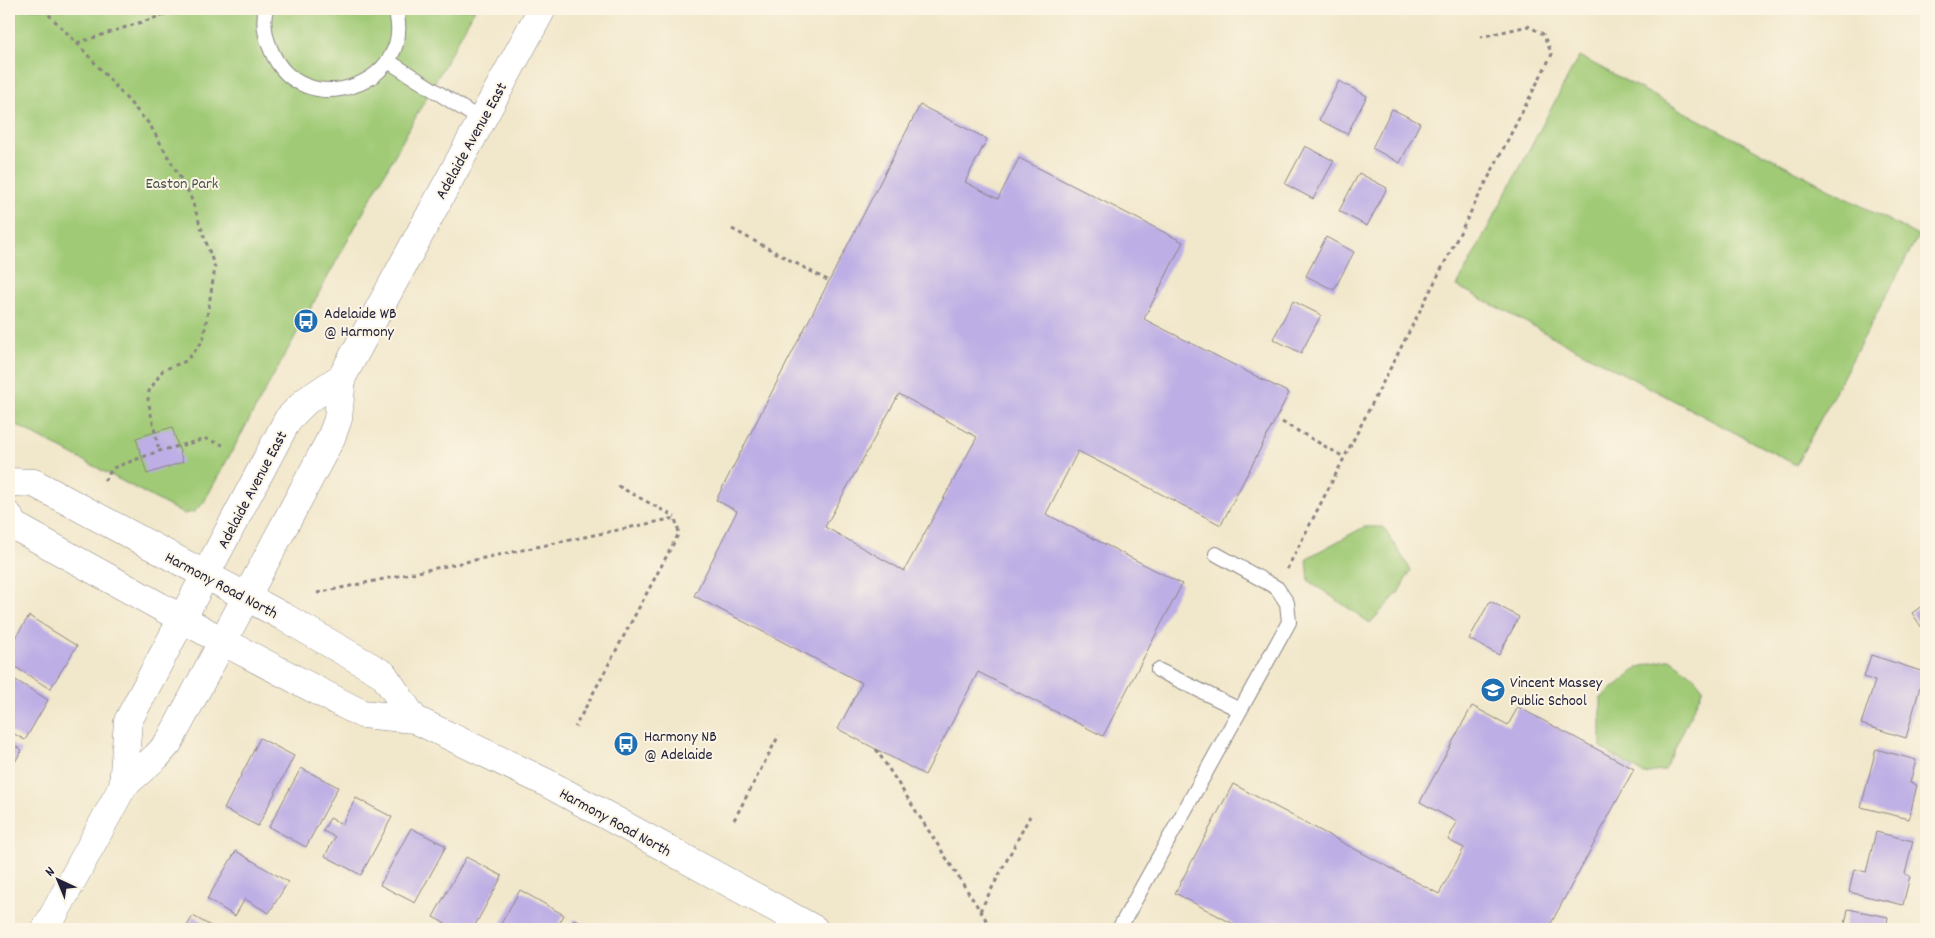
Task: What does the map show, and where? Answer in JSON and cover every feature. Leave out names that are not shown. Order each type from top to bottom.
[{"type":"main road","name":"Adelaide Avenue East","points":[[46,929],[123,786],[157,756],[169,742],[224,642],[331,438],[338,419],[342,377],[542,9]]},
{"type":"main road","name":"Adelaide Avenue East","points":[[123,786],[128,721],[288,419],[306,401],[342,377]]},
{"type":"main road","name":"Harmony Road North","points":[[9,482],[34,483],[383,674],[414,719]]},
{"type":"main road","name":"Harmony Road North","points":[[9,516],[11,524],[224,642],[362,714],[414,719],[545,782],[814,929]]},
{"type":"lane","points":[[266,9],[265,34],[277,64],[294,80],[307,87],[330,91],[353,88],[369,79],[388,61],[396,41],[398,17],[395,9]]},
{"type":"lane","points":[[388,61],[481,120]]},
{"type":"lane","points":[[1119,929],[1289,622],[1287,604],[1278,588],[1216,554]]},
{"type":"lane","points":[[1158,670],[1240,710]]},
{"type":"path","points":[[43,9],[77,43],[150,126],[190,195],[215,268],[203,341],[186,360],[163,370],[149,391],[148,400],[160,452]]},
{"type":"path","points":[[77,43],[182,9]]},
{"type":"path","points":[[1278,588],[1552,54],[1543,34],[1528,26],[1481,37]]},
{"type":"path","points":[[732,229],[830,281]]},
{"type":"path","points":[[1282,422],[1344,457]]},
{"type":"path","points":[[104,481],[114,468],[160,452],[206,439],[223,445]]},
{"type":"path","points":[[575,727],[679,533],[675,518],[618,486]]},
{"type":"path","points":[[317,593],[675,518]]},
{"type":"path","points":[[734,820],[779,735]]},
{"type":"path","points":[[876,749],[992,929]]},
{"type":"path","points":[[980,912],[1030,816]]},
{"type":"green space","name":"Easton Park","points":[[9,9],[475,9],[204,502],[194,512],[184,514],[9,421]]},
{"type":"green space","points":[[1579,56],[1918,236],[1796,465],[1457,286]]},
{"type":"green space","points":[[1364,527],[1383,527],[1411,570],[1398,593],[1370,623],[1309,581],[1307,558]]},
{"type":"green space","points":[[1670,659],[1693,676],[1703,688],[1665,770],[1644,774],[1601,748],[1601,698],[1639,667]]},
{"type":"building","points":[[1339,81],[1367,96],[1347,134],[1319,120]]},
{"type":"building","points":[[920,105],[987,139],[965,182],[998,199],[1019,158],[1183,242],[1144,319],[1289,393],[1221,525],[1078,451],[1046,514],[1182,584],[1103,736],[978,672],[925,775],[838,729],[862,683],[694,596],[737,511],[716,500]],"holes":[[[899,394],[977,437],[904,571],[825,527]]]},
{"type":"building","points":[[1392,109],[1420,123],[1400,163],[1372,148]]},
{"type":"building","points":[[1305,146],[1334,161],[1313,199],[1285,184]]},
{"type":"building","points":[[1359,173],[1387,188],[1367,226],[1339,211]]},
{"type":"building","points":[[1326,237],[1354,252],[1334,290],[1306,276]]},
{"type":"building","points":[[1293,301],[1321,315],[1301,353],[1273,339]]},
{"type":"building","points":[[172,427],[183,462],[147,474],[136,438]]},
{"type":"building","points":[[1490,601],[1519,617],[1499,655],[1469,639]]},
{"type":"building","points":[[1926,603],[1926,634],[1912,613]]},
{"type":"building","points":[[29,616],[77,646],[50,689],[9,663],[9,647]]},
{"type":"building","points":[[1871,655],[1924,672],[1906,738],[1861,724],[1875,681],[1864,677]]},
{"type":"building","points":[[9,676],[48,700],[25,740],[9,731]]},
{"type":"building","points":[[1472,706],[1508,725],[1518,707],[1634,769],[1548,929],[1243,929],[1175,893],[1233,784],[1439,894],[1464,848],[1448,840],[1457,822],[1420,802]]},
{"type":"building","points":[[260,738],[294,756],[258,826],[224,809]]},
{"type":"building","points":[[9,743],[22,750],[9,772]]},
{"type":"building","points":[[1876,749],[1916,760],[1910,783],[1917,785],[1909,819],[1861,807]]},
{"type":"building","points":[[301,768],[338,787],[306,847],[269,827]]},
{"type":"building","points":[[356,798],[392,817],[361,875],[325,856],[335,837],[323,831],[330,818],[342,824]]},
{"type":"building","points":[[411,828],[446,846],[415,903],[380,885]]},
{"type":"building","points":[[1876,832],[1913,841],[1905,874],[1910,876],[1903,905],[1849,892],[1854,869],[1866,872]]},
{"type":"building","points":[[236,851],[288,882],[269,913],[245,899],[235,916],[207,899]]},
{"type":"building","points":[[466,857],[502,876],[473,929],[456,929],[433,917]]},
{"type":"building","points":[[520,890],[564,915],[556,929],[498,929]]},
{"type":"building","points":[[1848,909],[1888,917],[1886,929],[1844,929]]},
{"type":"building","points":[[193,916],[216,929],[185,929]]},
{"type":"building","points":[[574,919],[593,929],[569,929]]},
{"type":"place","name":"Adelaide WB @ Harmony","points":[[306,321]]},
{"type":"place","name":"Vincent Massey Public School","points":[[1493,690]]},
{"type":"place","name":"Harmony NB @ Adelaide","points":[[626,744]]}]
